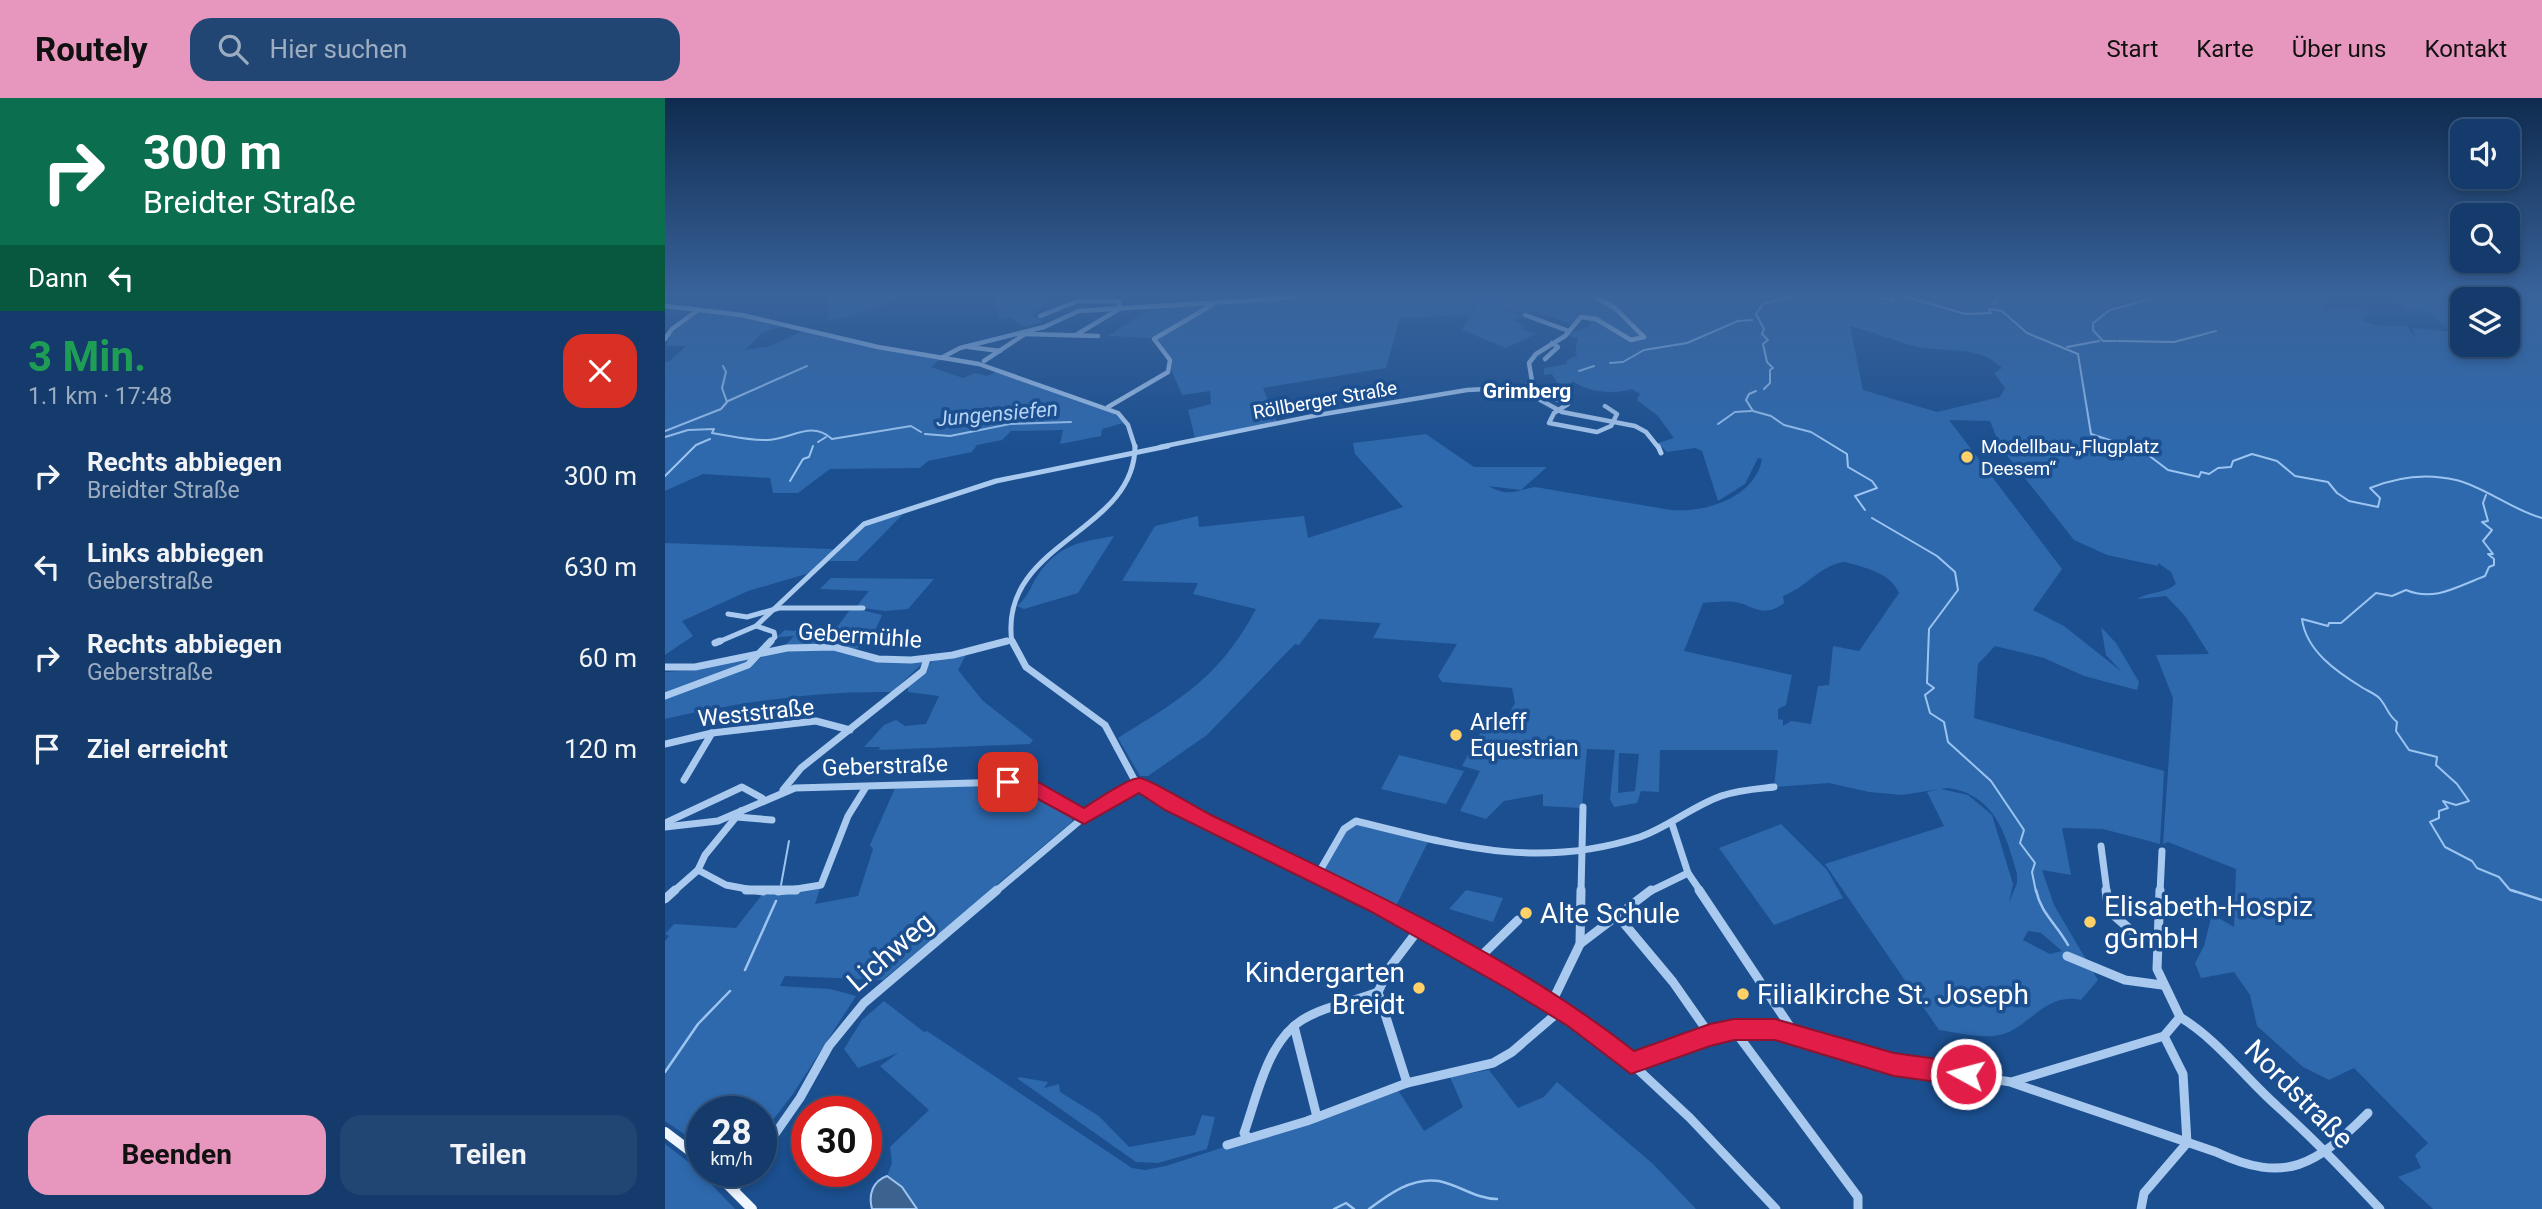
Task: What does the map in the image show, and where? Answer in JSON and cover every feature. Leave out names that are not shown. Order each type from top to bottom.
[{"type":"main road","points":[[665,1132],[686,1148]]},
{"type":"main road","points":[[734,1189],[752,1209]]},
{"type":"street","points":[[882,346],[979,364],[1108,408],[1128,425],[1135,452],[1132,472],[1113,502],[1045,556],[1021,587],[1011,613],[1011,640],[1017,654],[1039,679],[1105,725],[1127,767],[1140,785],[1185,811],[1318,874],[1552,1002],[1631,1063],[1690,1118],[1776,1209]]},
{"type":"street","points":[[941,358],[969,346]]},
{"type":"street","points":[[984,361],[1007,346]]},
{"type":"street","points":[[1108,408],[1168,372],[1170,360],[1159,346]]},
{"type":"street","points":[[1525,387],[1532,381],[1529,363],[1549,346]]},
{"type":"street","points":[[1545,359],[1557,347],[1555,346]]},
{"type":"street","points":[[964,347],[1000,351]]},
{"type":"street","points":[[1525,387],[1524,391],[1538,402],[1557,411],[1615,419],[1638,428],[1657,445],[1661,453]]},
{"type":"street","points":[[1525,387],[1568,404],[1557,411],[1549,423],[1597,432],[1611,426],[1615,419],[1617,412],[1605,406]]},
{"type":"street","name":"Röllberger Straße","points":[[715,643],[756,626],[779,608],[864,524],[996,481],[1354,408],[1467,390],[1525,387]]},
{"type":"street","points":[[729,614],[747,617],[779,608],[863,608]]},
{"type":"street","points":[[665,696],[748,665],[775,634],[756,626]]},
{"type":"street","name":"Gebermühle","points":[[665,667],[695,667],[760,652],[834,647],[878,659],[927,659],[1011,640]]},
{"type":"street","points":[[783,790],[801,768],[923,671],[927,659]]},
{"type":"street","name":"Weststraße","points":[[665,744],[712,733],[815,721],[851,730]]},
{"type":"street","points":[[684,780],[712,733]]},
{"type":"street","name":"Geberstraße","points":[[665,825],[701,825],[743,810],[762,798],[783,790],[1016,783],[1032,787],[1084,817]]},
{"type":"street","points":[[1084,817],[1140,785]]},
{"type":"street","points":[[665,825],[742,787],[762,798]]},
{"type":"street","points":[[698,870],[723,882],[763,893],[821,885],[848,816],[866,787]]},
{"type":"street","points":[[1318,874],[1345,829],[1356,821],[1467,847],[1503,849],[1520,855],[1581,852],[1642,836],[1672,824],[1719,797],[1742,790],[1774,787]]},
{"type":"street","points":[[1552,1002],[1580,944],[1583,807]]},
{"type":"street","points":[[665,899],[698,870],[705,855],[743,810]]},
{"type":"street","points":[[737,817],[772,820]]},
{"type":"street","name":"Lichweg","points":[[777,1131],[800,1098],[829,1046],[864,1003],[1084,817]]},
{"type":"street","points":[[1672,824],[1688,873],[1794,1034]]},
{"type":"street","points":[[2101,846],[2109,911],[2141,939],[2158,945]]},
{"type":"street","points":[[2011,1082],[2164,1036],[2180,1017],[2162,985],[2157,969],[2162,851]]},
{"type":"street","points":[[1580,944],[1671,878],[1688,873]]},
{"type":"street","points":[[1617,915],[1672,982],[1710,1035]]},
{"type":"street","points":[[1477,960],[1499,941],[1510,923],[1518,920]]},
{"type":"street","points":[[1249,1138],[1244,1133],[1280,1042],[1294,1026],[1378,992],[1390,967],[1419,929]]},
{"type":"street","points":[[2067,956],[2123,981],[2145,986],[2162,985]]},
{"type":"street","points":[[1378,992],[1407,1083]]},
{"type":"street","points":[[1227,1144],[1317,1117],[1407,1083],[1493,1063],[1512,1052],[1562,1009]]},
{"type":"street","name":"Nordstraße","points":[[2180,1017],[2207,1034],[2277,1107],[2300,1124],[2380,1209]]},
{"type":"street","points":[[1294,1026],[1317,1117]]},
{"type":"street","points":[[1734,1030],[1857,1197],[1859,1209]]},
{"type":"street","points":[[1631,1063],[1710,1035],[1734,1030],[1775,1030],[1894,1065],[2011,1082],[2241,1164],[2275,1171],[2301,1166],[2368,1113]]},
{"type":"street","points":[[2141,1209],[2144,1193],[2187,1143],[2184,1079],[2175,1052],[2164,1036]]},
{"type":"shaded area","points":[[666,346],[749,346],[745,350],[771,346],[876,346],[940,359],[931,367],[963,378],[975,373],[987,376],[996,372],[1114,413],[1123,423],[1102,429],[1101,436],[1060,444],[1063,430],[1011,431],[1002,440],[977,445],[972,452],[928,461],[920,468],[830,469],[798,493],[773,493],[770,478],[703,474],[665,491],[665,362],[670,361],[686,346]]},
{"type":"shaded area","points":[[1161,346],[1392,346],[1386,368],[1263,388],[1277,422],[1195,438],[1188,410],[1211,404],[1210,391],[1182,395],[1171,369],[1172,361]]},
{"type":"shaded area","points":[[1577,346],[1854,346],[1863,390],[1937,412],[2000,397],[2005,388],[1994,373],[2002,368],[1992,360],[1971,352],[1913,346],[2450,346],[2450,357],[2520,357],[2520,346],[2542,346],[2542,1209],[2433,1209],[2398,1177],[2421,1168],[2415,1155],[2428,1143],[2354,1068],[2329,1080],[2303,1067],[2257,1026],[2250,995],[2234,972],[2201,978],[2195,963],[2204,946],[2212,914],[2234,927],[2236,869],[2168,842],[2163,844],[2173,698],[2156,655],[2209,654],[2185,616],[2166,596],[2137,599],[2176,584],[2171,572],[2158,563],[2158,566],[2107,555],[2074,540],[2001,448],[1990,421],[1949,420],[2062,569],[2033,610],[2064,626],[2122,672],[2106,655],[2101,627],[2116,643],[2139,682],[2137,690],[2084,676],[2044,658],[1995,646],[1978,664],[1974,718],[2164,771],[2160,844],[2103,829],[2062,828],[2071,875],[2042,870],[2054,905],[2098,980],[2081,1000],[2060,1000],[2051,1004],[2009,1032],[1983,1036],[1939,1030],[1825,864],[1944,826],[1927,792],[1940,789],[1902,795],[1869,792],[1829,783],[1774,787],[1778,750],[1660,750],[1659,792],[1641,791],[1637,803],[1614,807],[1610,799],[1615,750],[1587,749],[1582,808],[1543,806],[1543,794],[1504,801],[1486,819],[1460,811],[1480,771],[1462,766],[1487,721],[1504,723],[1515,703],[1512,688],[1442,682],[1438,676],[1457,644],[1373,638],[1381,623],[1319,619],[1299,645],[1295,644],[1207,735],[1148,776],[1140,776],[1118,738],[1180,698],[1213,670],[1228,653],[1256,609],[1193,594],[1198,583],[1122,581],[1155,526],[1198,516],[1199,527],[1304,516],[1308,538],[1403,507],[1355,454],[1353,443],[1426,434],[1474,467],[1547,467],[1521,490],[1488,486],[1502,491],[1512,492],[1535,487],[1684,510],[1699,509],[1727,500],[1750,484],[1762,459],[1758,458],[1745,484],[1718,501],[1702,451],[1695,448],[1667,452],[1658,443],[1674,438],[1658,416],[1637,400],[1640,394],[1632,389],[1617,392],[1593,390],[1573,381],[1563,393],[1552,374],[1544,375],[1544,368],[1567,364],[1566,361],[1578,355],[1575,354]],"holes":[[[1845,562],[1890,580],[1899,593],[1859,651],[1833,646],[1829,685],[1818,686],[1811,724],[1791,721],[1783,726],[1783,720],[1778,719],[1778,709],[1786,705],[1792,675],[1684,651],[1703,603],[1733,602],[1759,610],[1773,609],[1784,603],[1783,596],[1821,571]],[[1619,753],[1639,754],[1635,791],[1618,793]],[[1941,789],[1965,792],[1977,799],[1988,808],[2003,831],[2017,874],[2017,883],[2009,903],[2013,884],[1992,815],[1968,795]],[[2028,931],[2041,933],[2062,951],[2050,954],[2023,940]]]},
{"type":"shaded area","points":[[907,510],[857,561],[829,561],[866,525]]},
{"type":"shaded area","points":[[1114,536],[1078,593],[1024,609],[1017,606],[1046,565],[1062,551],[1081,543]]},
{"type":"shaded area","points":[[665,543],[833,551],[813,572],[748,591],[682,621],[693,636],[665,655]]},
{"type":"shaded area","points":[[831,578],[934,579],[908,609],[885,611],[856,607],[869,591],[820,589]]},
{"type":"shaded area","points":[[858,609],[882,615],[872,636],[859,647],[853,650],[782,649],[794,636],[777,637],[785,630],[793,631],[808,626],[838,626],[849,611]]},
{"type":"shaded area","points":[[832,650],[924,662],[892,692],[835,693],[778,699],[665,719],[665,672],[695,670],[748,656],[751,666],[765,654]]},
{"type":"shaded area","points":[[967,653],[958,670],[983,701],[1033,740],[1030,744],[879,750],[880,747],[864,747],[884,725],[896,720],[905,726],[926,724],[939,696],[908,692],[908,687],[932,661]]},
{"type":"shaded area","points":[[1399,755],[1464,771],[1446,804],[1381,789]]},
{"type":"shaded area","points":[[1008,785],[1029,791],[1071,815],[1073,821],[883,980],[785,976],[780,986],[830,989],[856,996],[777,1115],[777,1096],[686,1096],[686,1135],[665,1121],[665,941],[669,936],[665,934],[674,924],[736,928],[761,896],[821,885],[815,904],[858,896],[873,849],[870,845],[895,788]]},
{"type":"shaded area","points":[[1358,823],[1429,840],[1396,906],[1324,869],[1346,830]]},
{"type":"shaded area","points":[[1781,824],[1827,870],[1843,898],[1774,925],[1719,848]]},
{"type":"shaded area","points":[[1466,890],[1503,898],[1493,922],[1449,909]]},
{"type":"shaded area","points":[[884,1001],[924,1032],[927,1031],[1132,1168],[1145,1170],[1166,1166],[1398,1090],[1424,1131],[1463,1107],[1450,1077],[1489,1070],[1518,1108],[1544,1097],[1557,1082],[1653,1164],[1696,1209],[917,1209],[902,1187],[887,1176],[892,1163],[890,1147],[929,1110],[880,1066],[898,1053],[858,1068],[844,1049],[862,1020]]},
{"type":"shaded area","points":[[1018,1079],[1048,1082],[1044,1088],[1059,1084],[1060,1092],[1099,1116],[1129,1147],[1195,1135],[1202,1115],[1215,1117],[1207,1149],[1158,1163],[1136,1162]]},
{"type":"shaded area","points":[[665,1144],[686,1160],[686,1187],[714,1187],[735,1209],[665,1209]]},
{"type":"shaded area","points":[[887,1176],[902,1187],[917,1209],[872,1209],[873,1189],[882,1187],[882,1179]]},
{"type":"waterway","points":[[1610,363],[1623,362],[1644,350],[1670,346]]},
{"type":"waterway","points":[[1763,346],[1767,362],[1773,368],[1770,370],[1770,383],[1764,389]]},
{"type":"waterway","points":[[2058,346],[2078,354],[2091,434],[2143,451],[2168,470],[2199,477],[2201,472],[2209,474],[2218,468],[2231,467],[2233,461],[2252,454],[2277,461],[2295,476],[2328,482],[2337,493],[2349,501],[2378,507],[2380,498],[2370,488],[2412,477],[2445,478],[2467,483],[2542,518]]},
{"type":"waterway","points":[[2067,347],[2073,346]]},
{"type":"waterway","points":[[665,431],[721,409],[727,402],[722,388],[726,372],[723,366]]},
{"type":"waterway","points":[[728,401],[807,366]]},
{"type":"waterway","points":[[1579,371],[1594,366]]},
{"type":"waterway","points":[[1756,391],[1749,394],[1746,400],[1753,411],[1771,416],[1784,425],[1811,432],[1847,454],[1848,467],[1872,481],[1877,488],[1855,496],[1865,510]]},
{"type":"waterway","points":[[1718,424],[1735,412],[1751,411]]},
{"type":"waterway","name":"Jungensiefen","points":[[925,434],[950,436],[1010,424],[1071,422]]},
{"type":"waterway","name":"Jungensiefen","points":[[665,437],[688,430],[714,429],[712,433],[761,440],[809,431],[817,431],[832,439],[911,426],[921,432]]},
{"type":"waterway","points":[[818,442],[826,437]]},
{"type":"waterway","points":[[665,476],[696,445],[710,439]]},
{"type":"waterway","points":[[790,481],[803,459],[809,457],[813,446]]},
{"type":"waterway","points":[[2486,495],[2483,503],[2488,521],[2482,522],[2492,530],[2483,541],[2493,554],[2488,554],[2494,559],[2494,565],[2489,567],[2485,576],[2437,593],[2406,590],[2392,596],[2376,593],[2341,623],[2329,623],[2328,626],[2302,619],[2310,641],[2324,660],[2380,698],[2397,722],[2396,731],[2409,750],[2437,757],[2436,765],[2457,784],[2469,801],[2456,805],[2443,801],[2448,808],[2439,811],[2439,818],[2430,822],[2445,847],[2472,861],[2477,868],[2499,877],[2510,890],[2516,892]]},
{"type":"waterway","points":[[1872,518],[1937,556],[1955,572],[1958,590],[1929,629],[1927,683],[1934,688],[1925,695],[1930,713],[1944,722],[1948,742],[1991,781],[2024,830],[2020,843],[2035,863],[2032,872],[2036,892]]},
{"type":"waterway","points":[[781,885],[789,841]]},
{"type":"waterway","points":[[2036,890],[2045,912],[2068,945]]},
{"type":"waterway","points":[[2511,890],[2542,900]]},
{"type":"waterway","points":[[745,970],[776,901]]},
{"type":"waterway","points":[[665,1072],[698,1024],[730,991]]},
{"type":"waterway","points":[[1369,1209],[1401,1188],[1429,1180],[1446,1183],[1482,1197],[1497,1199]]},
{"type":"waterway","points":[[1334,1209],[1346,1203],[1354,1209]]},
{"type":"place","name":"Modellbau-„Flugplatz Deesem“","points":[[1967,457]]},
{"type":"place","name":"Arleff Equestrian","points":[[1456,735]]},
{"type":"place","name":"Alte Schule","points":[[1526,913]]},
{"type":"place","name":"Elisabeth-Hospiz gGmbH","points":[[2090,922]]},
{"type":"place","name":"Kindergarten Breidt","points":[[1419,988]]},
{"type":"place","name":"Filialkirche St. Joseph","points":[[1743,994]]},
{"type":"district","name":"Grimberg","points":[[1527,391]]},
{"type":"route","points":[[1008,782],[1032,787],[1084,817],[1140,785],[1172,805],[1377,905],[1552,1002],[1631,1063],[1710,1035],[1734,1030],[1775,1030],[1894,1065],[1966,1074]]}]
